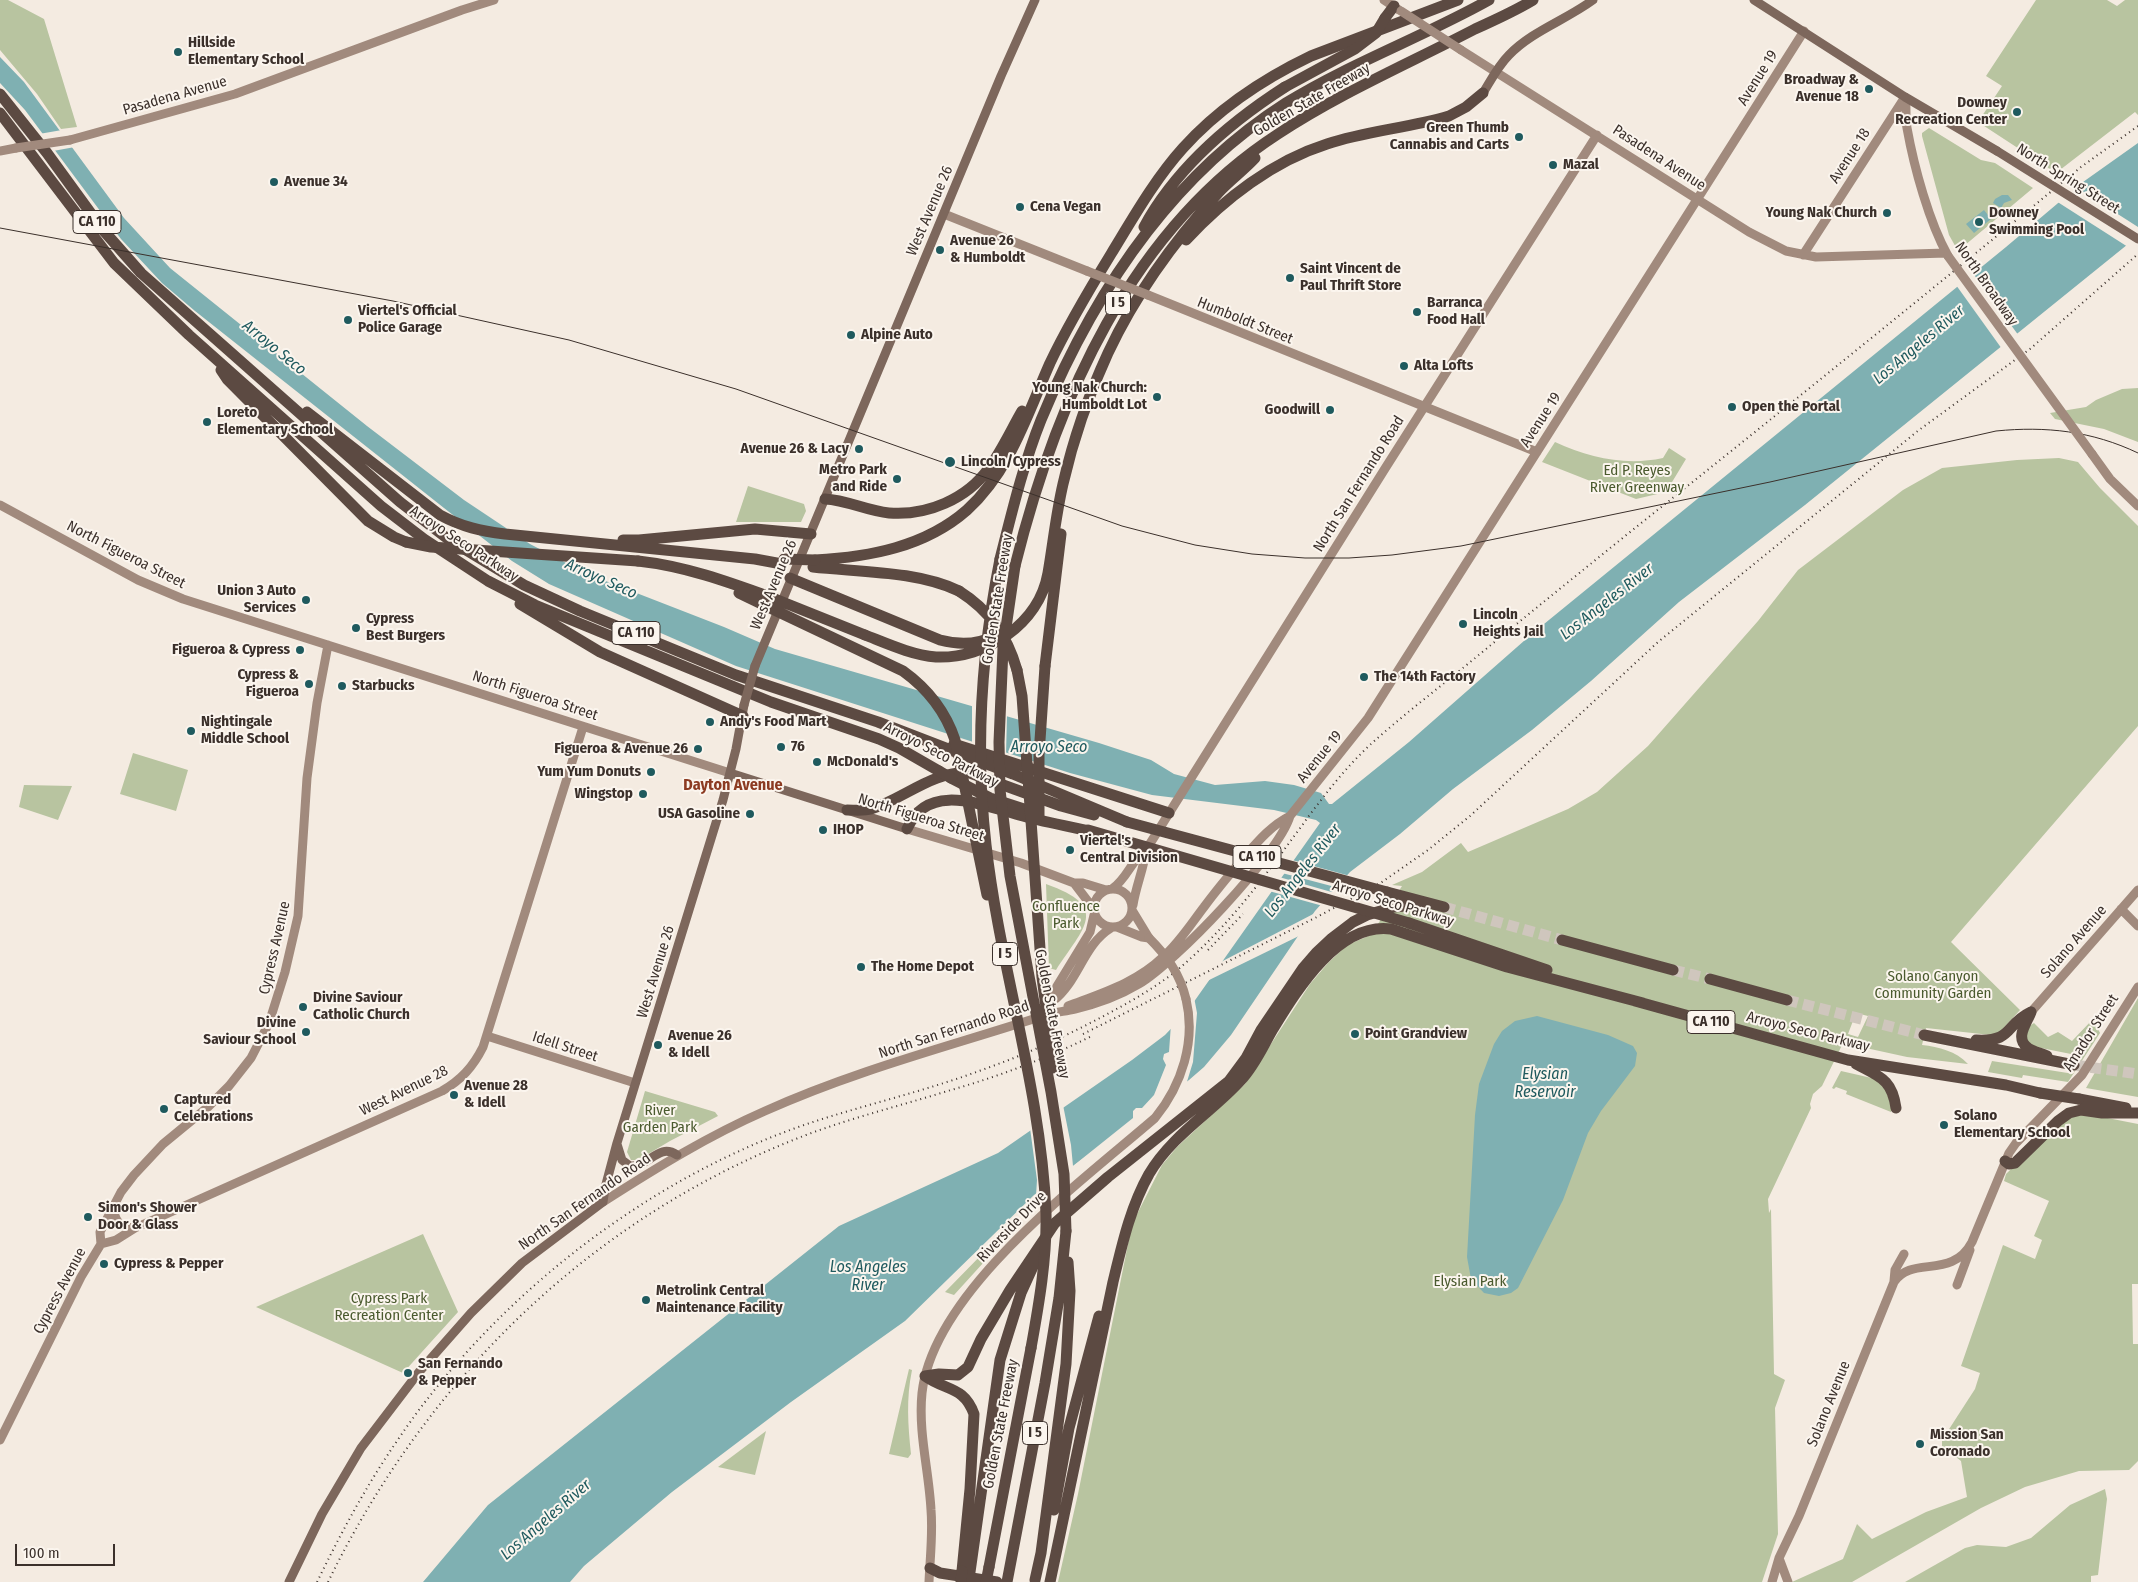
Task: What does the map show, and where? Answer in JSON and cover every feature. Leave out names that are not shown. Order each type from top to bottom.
[{"type":"highway","points":[[825,500],[837,500],[887,513],[902,514],[933,508],[953,500],[971,489],[988,470],[1051,362],[1081,304],[1130,223],[1183,148],[1234,101],[1289,66],[1458,0]]},
{"type":"highway","name":"Golden State Freeway","points":[[986,1582],[1039,1304],[1046,1215],[1037,1120],[994,900],[986,846],[980,766],[981,693],[985,651],[1000,559],[1027,460],[1041,421],[1076,343],[1127,257],[1182,189],[1224,148],[1287,103],[1334,76],[1489,0]]},
{"type":"highway","name":"Golden State Freeway","points":[[1007,1582],[1045,1382],[1059,1298],[1066,1231],[1064,1174],[1052,1092],[1010,876],[1000,790],[999,742],[1002,657],[1015,566],[1036,487],[1063,413],[1116,306],[1147,260],[1188,209],[1244,159],[1278,134],[1337,99],[1533,0]]},
{"type":"highway","points":[[1127,257],[1156,203],[1182,173],[1231,125],[1259,103],[1285,87],[1355,49],[1376,32],[1395,4]]},
{"type":"highway","points":[[1148,282],[1193,232],[1234,196],[1269,171],[1300,154],[1327,144],[1449,116],[1466,107],[1483,93]]},
{"type":"highway","name":"Arroyo Seco Parkway","points":[[0,94],[42,146],[103,230],[141,274],[400,502],[448,539],[524,585],[580,611],[736,675],[878,722],[1013,774],[1126,822],[1444,907]]},
{"type":"highway","name":"Arroyo Seco Parkway","points":[[0,113],[114,263],[212,356],[381,506],[424,539],[488,581],[534,605],[771,702],[879,739],[990,798],[1094,832],[1409,923],[1642,1003],[1848,1060],[2006,1085],[2138,1112]]},
{"type":"highway","points":[[790,578],[940,640],[964,644],[992,637],[1018,620],[1038,590],[1048,565],[1069,459],[1108,353],[1162,260],[1220,191],[1278,134]]},
{"type":"highway","points":[[209,335],[440,515],[458,525],[477,531],[814,564],[922,578],[959,590],[982,607],[997,624],[1010,647],[1022,696],[1045,1002],[1064,1128],[1064,1174]]},
{"type":"highway","points":[[212,356],[227,379],[355,509],[382,530],[406,542],[431,547],[674,566],[694,571],[768,602],[897,648],[936,657],[956,656],[991,646],[1016,629],[1034,607],[1048,574],[1048,565]]},
{"type":"highway","points":[[814,564],[867,555],[908,544],[936,531],[965,511],[982,495],[1006,462],[1051,362]]},
{"type":"highway","points":[[1038,898],[1039,755],[1045,666],[1061,530],[1081,423]]},
{"type":"highway","points":[[577,541],[602,539],[639,540],[755,529],[811,534]]},
{"type":"highway","points":[[488,581],[530,611],[600,652],[743,711]]},
{"type":"highway","points":[[768,602],[903,671],[919,683],[938,704],[949,723],[955,740],[991,915],[1006,957]]},
{"type":"highway","points":[[878,722],[917,732],[1169,813]]},
{"type":"highway","points":[[847,810],[870,809],[936,779],[959,772],[970,773],[1061,806],[1126,822]]},
{"type":"highway","points":[[907,829],[911,818],[920,810],[931,804],[956,799],[1094,832]]},
{"type":"highway","points":[[925,1376],[939,1374],[958,1375],[968,1367],[981,1339],[1034,1252],[1055,1223],[1076,1203],[1228,1081],[1246,1058],[1261,1030],[1303,968],[1332,938],[1353,922],[1379,910],[1429,904]]},
{"type":"highway","points":[[1050,1582],[1113,1282],[1131,1215],[1149,1174],[1164,1152],[1176,1139],[1242,1080],[1281,1017],[1314,972],[1332,952],[1359,932],[1391,929],[1507,967],[1642,1003]]},
{"type":"highway","points":[[1562,940],[1672,970]]},
{"type":"highway","name":"Arroyo Seco Parkway","points":[[1710,979],[1787,1000]]},
{"type":"highway","points":[[1960,1043],[2000,1038],[2022,1016],[2031,1012]]},
{"type":"highway","points":[[2031,1012],[2023,1027],[2023,1041],[2028,1048],[2039,1052],[2055,1062]]},
{"type":"highway","points":[[1924,1035],[2074,1065]]},
{"type":"highway","points":[[1848,1060],[1888,1083],[1894,1096],[1896,1108]]},
{"type":"highway","points":[[2005,1161],[2009,1164],[2015,1163],[2058,1121],[2069,1113],[2082,1110],[2102,1113],[2138,1112]]},
{"type":"highway","points":[[966,1577],[996,1383],[1008,1330],[1035,1262],[1054,1230],[1076,1203]]},
{"type":"highway","points":[[1034,1581],[1041,1553],[1066,1364],[1070,1291],[1066,1231]]},
{"type":"highway","points":[[1034,1581],[1040,1576],[1042,1568],[1076,1401],[1098,1320],[1113,1282]]},
{"type":"highway","points":[[925,1376],[936,1384],[958,1391],[970,1405],[974,1414],[966,1577]]},
{"type":"highway","points":[[930,1568],[940,1573],[997,1582]]},
{"type":"main road","name":"Pasadena Avenue","points":[[1,148],[16,148],[70,140],[235,94],[494,0]]},
{"type":"main road","name":"West Avenue 26","points":[[604,1202],[604,1188],[703,867],[730,772],[745,696],[767,633],[811,534],[1035,0]]},
{"type":"main road","points":[[1483,93],[1509,54],[1592,0]]},
{"type":"main road","points":[[1754,0],[1905,97]]},
{"type":"main road","name":"Pasadena Avenue","points":[[1395,4],[1461,50],[1764,241],[1786,251],[1816,257],[1947,255]]},
{"type":"main road","name":"Avenue 19","points":[[1051,1014],[1062,1008],[1117,988],[1148,970],[1163,958],[1257,843],[1276,823],[1290,816],[1368,718],[1804,31]]},
{"type":"main road","name":"North Spring Street","points":[[1905,97],[2138,239]]},
{"type":"main road","name":"North Broadway","points":[[1905,97],[1907,129],[1927,206],[1947,255],[2104,471],[2138,506]]},
{"type":"main road","name":"Avenue 18","points":[[1803,255],[1905,97]]},
{"type":"main road","name":"North San Fernando Road","points":[[1109,889],[1125,877],[1137,856],[1146,850],[1423,407],[1597,135]]},
{"type":"main road","name":"Humboldt Street","points":[[944,214],[1537,452]]},
{"type":"main road","name":"North Figueroa Street","points":[[0,505],[162,591],[189,602],[907,829],[1021,863],[1074,883],[1083,883],[1109,889]]},
{"type":"main road","name":"Cypress Avenue","points":[[0,1440],[81,1277],[101,1244],[100,1232],[121,1192],[148,1159],[218,1098],[240,1073],[261,1041],[269,1023],[285,972],[301,896],[307,778],[316,703],[328,645]]},
{"type":"main road","name":"West Avenue 28","points":[[101,1244],[116,1240],[135,1228],[442,1091],[470,1069],[480,1053],[487,1036],[583,727]]},
{"type":"main road","name":"Avenue 19","points":[[1051,1014],[1075,1010],[1100,1002],[1121,994],[1150,977],[1184,947],[1228,902],[1287,827],[1290,816]]},
{"type":"main road","name":"North San Fernando Road","points":[[1132,907],[1136,883],[1145,861],[1146,850]]},
{"type":"main road","points":[[1074,883],[1101,924],[1114,927],[1127,921],[1132,907],[1123,892],[1109,889],[1097,896],[1094,912]]},
{"type":"main road","name":"Solano Avenue","points":[[2031,1012],[2138,890]]},
{"type":"main road","name":"Riverside Drive","points":[[929,1582],[931,1510],[921,1421],[922,1392],[925,1376],[947,1324],[980,1280],[1051,1206],[1155,1118],[1170,1097],[1186,1059],[1189,1040],[1187,1005],[1183,988],[1173,966],[1164,953],[1149,938],[1138,922],[1132,907]]},
{"type":"main road","points":[[2121,909],[2138,926]]},
{"type":"main road","name":"North San Fernando Road","points":[[289,1582],[322,1514],[361,1448],[413,1379],[471,1313],[522,1263],[604,1202],[677,1155],[766,1110],[831,1084],[1051,1014],[1054,991],[1090,932],[1094,912]]},
{"type":"main road","name":"North San Fernando Road","points":[[1053,1001],[1062,994],[1095,941],[1114,927]]},
{"type":"main road","name":"Riverside Drive","points":[[1114,927],[1149,938]]},
{"type":"main road","name":"Amador Street","points":[[1896,1279],[1907,1271],[1950,1262],[1964,1255],[1972,1242],[2005,1161],[2016,1143],[2082,1075],[2138,987]]},
{"type":"main road","name":"Idell Street","points":[[487,1036],[636,1083]]},
{"type":"main road","points":[[617,1143],[622,1160],[630,1166],[639,1165],[664,1151],[671,1151],[677,1155]]},
{"type":"main road","points":[[113,1206],[114,1217],[117,1223],[122,1226],[135,1228]]},
{"type":"main road","points":[[1957,1285],[1972,1242]]},
{"type":"main road","name":"Solano Avenue","points":[[1772,1582],[1779,1558],[1799,1516],[1896,1279],[1895,1270],[1904,1254]]},
{"type":"main road","points":[[1779,1558],[1788,1582]]},
{"type":"green space","points":[[0,0],[8,0],[44,19],[77,127],[61,129],[37,94],[0,50]]},
{"type":"green space","name":"Downey Recreation Center","points":[[2036,0],[2107,0],[2117,6],[2125,0],[2138,0],[2138,115],[2135,112],[2056,173],[1978,122],[2002,86],[1986,76]]},
{"type":"green space","name":"Downey Recreation Center","points":[[1929,128],[1981,160],[1995,163],[2033,188],[1958,251],[1949,235],[1922,136],[1922,133]]},
{"type":"green space","points":[[2138,388],[2138,442],[2104,429],[2055,419],[2050,413],[2086,407],[2096,400],[2122,389]]},
{"type":"green space","name":"Ed P. Reyes River Greenway","points":[[1555,442],[1595,456],[1622,461],[1663,458],[1669,448],[1686,459],[1666,492],[1636,499],[1542,462]]},
{"type":"green space","name":"Elysian Park","points":[[2059,458],[2078,462],[2100,488],[2138,526],[2138,726],[1951,942],[2020,1010],[1999,1033],[1991,1035],[1926,1028],[1922,1045],[1947,1050],[1968,1064],[1907,1057],[1843,1043],[1822,1086],[1813,1094],[1810,1104],[1811,1108],[1768,1199],[1769,1213],[1771,1209],[1774,1374],[1785,1380],[1775,1408],[1778,1534],[1762,1582],[1058,1582],[1078,1494],[1132,1224],[1162,1165],[1177,1147],[1245,1084],[1310,984],[1347,945],[1371,935],[1402,886],[1392,885],[1422,872],[1461,843],[1468,852],[1568,809],[1597,792],[1648,746],[1758,621],[1798,570],[1903,490],[1942,468],[2017,460]],"holes":[[[1856,1013],[1868,1016],[1858,1037],[1848,1034]]]},
{"type":"green space","points":[[748,486],[804,504],[806,511],[801,522],[736,522]]},
{"type":"green space","points":[[133,753],[188,770],[176,811],[120,794]]},
{"type":"green space","points":[[24,785],[72,786],[58,820],[19,807]]},
{"type":"green space","name":"Confluence Park","points":[[1046,884],[1079,901],[1085,910],[1086,920],[1082,930],[1056,970],[1049,968]]},
{"type":"green space","points":[[2138,998],[2138,1097],[2086,1088]]},
{"type":"green space","points":[[2093,1019],[2100,1033],[2074,1073],[2076,1055],[2031,1046],[2025,1039],[2029,1023],[2031,1025],[2034,1023],[2048,1037],[2058,1032],[2072,1041]]},
{"type":"green space","points":[[1992,1061],[2073,1074],[2068,1082],[2023,1075],[2022,1078],[1988,1072]]},
{"type":"green space","points":[[1841,1071],[1876,1079],[1884,1085],[1892,1107],[1891,1112],[1846,1094],[1847,1091],[1836,1087],[1832,1088]]},
{"type":"green space","name":"River Garden Park","points":[[645,1091],[715,1112],[718,1116],[638,1160],[631,1160],[627,1152]]},
{"type":"green space","points":[[2087,1114],[2138,1124],[2138,1284],[2132,1284],[2133,1344],[2138,1344],[2138,1461],[2129,1470],[2079,1471],[2025,1487],[1981,1508],[1852,1582],[1792,1582],[1843,1559],[1857,1524],[1872,1539],[1926,1512],[1967,1497],[1961,1461],[1942,1446],[1942,1440],[1975,1389],[1980,1373],[1961,1366],[2003,1245],[2035,1259],[2042,1240],[2034,1236],[2049,1201],[2004,1181],[2006,1174],[2058,1123],[2073,1115]]},
{"type":"green space","name":"Cypress Park Recreation Center","points":[[423,1234],[458,1312],[403,1373],[256,1307]]},
{"type":"green space","points":[[989,1247],[994,1251],[954,1295],[945,1292]]},
{"type":"green space","points":[[909,1369],[912,1370],[908,1412],[911,1454],[908,1458],[889,1454]]},
{"type":"green space","points":[[766,1431],[755,1475],[718,1467]]},
{"type":"green space","points":[[2105,1489],[2107,1499],[2098,1575],[2091,1576],[2091,1582],[1905,1582],[1965,1548],[1977,1545],[2006,1547],[2031,1538],[2070,1505]]},
{"type":"water","name":"Los Angeles River","points":[[0,57],[24,82],[124,218],[170,268],[367,426],[464,500],[530,544],[603,580],[775,649],[1099,743],[1151,760],[1174,774],[1215,785],[1265,781],[1294,785],[1321,793],[1329,804],[1332,804],[1409,742],[1533,633],[2083,182],[2138,143],[2138,236],[1805,505],[1679,602],[1591,681],[1532,730],[1453,789],[1400,834],[1350,872],[1315,911],[1231,1035],[1204,1067],[1034,1195],[905,1321],[791,1402],[672,1492],[584,1566],[570,1582],[423,1582],[488,1505],[839,1226],[998,1153],[1165,1035],[1186,1013],[1320,823],[1316,820],[1274,810],[1152,795],[1070,773],[736,666],[549,584],[512,561],[162,283],[121,239],[25,110],[0,83]]},
{"type":"water","name":"Downey Swimming Pool","points":[[2002,195],[2008,195],[2012,200],[2004,203],[2001,208],[1993,203],[1995,199]]},
{"type":"water","name":"Downey Swimming Pool","points":[[1984,210],[1991,219],[1974,233],[1966,224]]},
{"type":"water","name":"Elysian Reservoir","points":[[1537,1016],[1608,1035],[1633,1046],[1637,1053],[1635,1066],[1601,1111],[1588,1133],[1563,1200],[1518,1288],[1511,1293],[1499,1296],[1484,1293],[1471,1279],[1467,1257],[1475,1115],[1479,1084],[1494,1044],[1502,1031],[1515,1021]]},
{"type":"pier","points":[[62,130],[75,147],[53,151],[39,134]]},
{"type":"pier","points":[[2074,186],[2138,227],[2138,239],[2128,247],[2056,201]]},
{"type":"pier","points":[[1972,272],[2019,336],[2002,349],[1956,285]]},
{"type":"pier","points":[[972,705],[1007,715],[1006,755],[972,744]]},
{"type":"pier","points":[[1292,860],[1350,876],[1339,888],[1282,873]]},
{"type":"pier","points":[[1279,877],[1335,893],[1323,906],[1269,891]]},
{"type":"pier","points":[[1319,911],[1303,934],[1203,983],[1217,964]]},
{"type":"pier","points":[[1194,997],[1197,1013],[1193,1062],[1186,1085],[1036,1196],[1037,1180],[1030,1128],[1063,1105],[1073,1166],[1133,1118],[1133,1111],[1136,1108],[1142,1108],[1154,1095],[1166,1065],[1163,1059],[1164,1054],[1169,1052],[1171,1024],[1184,1012]]},
{"type":"tunnel","points":[[1444,907],[1562,940]]},
{"type":"tunnel","points":[[1673,970],[1710,979]]},
{"type":"tunnel","points":[[1787,1000],[1924,1035]]},
{"type":"tunnel","points":[[2074,1065],[2138,1074]]},
{"type":"tram line","points":[[0,228],[393,301],[569,340],[736,389],[1122,526],[1195,545],[1252,554],[1305,558],[1349,558],[1392,555],[1461,546],[1770,482],[1996,431],[2033,429],[2068,432],[2103,440],[2138,453]]},
{"type":"railway","points":[[317,1582],[364,1492],[397,1441],[436,1388],[479,1338],[528,1291],[580,1248],[635,1209],[692,1175],[752,1145],[813,1122],[938,1085],[1009,1060],[1096,1020],[1166,979],[1201,949],[1225,924],[1259,884],[1317,805],[1356,758],[1371,744],[1554,593],[2081,167],[2138,126]]},
{"type":"railway","points":[[1083,1034],[1317,917],[1382,882],[1428,850],[1470,816],[1658,642],[1919,430],[2030,349],[2138,254]]},
{"type":"railway","points":[[1208,950],[1243,914]]},
{"type":"railway","points":[[328,1582],[368,1507],[415,1437],[467,1372],[524,1312],[587,1258],[655,1211],[728,1169],[806,1135],[842,1122],[1005,1073],[1092,1036]]},
{"type":"place","name":"Hillside Elementary School","points":[[178,52]]},
{"type":"place","name":"Broadway & Avenue 18","points":[[1869,89]]},
{"type":"place","name":"Downey Recreation Center","points":[[2017,112]]},
{"type":"place","name":"Green Thumb Cannabis and Carts","points":[[1519,137]]},
{"type":"place","name":"Mazal","points":[[1553,165]]},
{"type":"place","name":"Avenue 34","points":[[274,182]]},
{"type":"place","name":"Cena Vegan","points":[[1020,207]]},
{"type":"place","name":"Young Nak Church","points":[[1887,213]]},
{"type":"place","name":"Downey Swimming Pool","points":[[1979,222]]},
{"type":"place","name":"Avenue 26 & Humboldt","points":[[940,250]]},
{"type":"place","name":"Saint Vincent de Paul Thrift Store","points":[[1290,278]]},
{"type":"place","name":"Barranca Food Hall","points":[[1417,312]]},
{"type":"place","name":"Viertel's Official Police Garage","points":[[348,320]]},
{"type":"place","name":"Alpine Auto","points":[[851,335]]},
{"type":"place","name":"Alta Lofts","points":[[1404,366]]},
{"type":"place","name":"Young Nak Church: Humboldt Lot","points":[[1157,397]]},
{"type":"place","name":"Open the Portal","points":[[1732,407]]},
{"type":"place","name":"Goodwill","points":[[1330,410]]},
{"type":"place","name":"Loreto Elementary School","points":[[207,422]]},
{"type":"place","name":"Avenue 26 & Lacy","points":[[859,449]]},
{"type":"place","name":"Lincoln/Cypress","points":[[950,462]]},
{"type":"place","name":"Metro Park and Ride","points":[[897,479]]},
{"type":"place","name":"Union 3 Auto Services","points":[[306,600]]},
{"type":"place","name":"Lincoln Heights Jail","points":[[1463,624]]},
{"type":"place","name":"Cypress Best Burgers","points":[[356,628]]},
{"type":"place","name":"Figueroa & Cypress","points":[[300,650]]},
{"type":"place","name":"The 14th Factory","points":[[1364,677]]},
{"type":"place","name":"Cypress & Figueroa","points":[[309,684]]},
{"type":"place","name":"Starbucks","points":[[342,686]]},
{"type":"place","name":"Andy's Food Mart","points":[[710,722]]},
{"type":"place","name":"Nightingale Middle School","points":[[191,731]]},
{"type":"place","name":"76","points":[[781,747]]},
{"type":"place","name":"Figueroa & Avenue 26","points":[[698,749]]},
{"type":"place","name":"McDonald's","points":[[817,762]]},
{"type":"place","name":"Yum Yum Donuts","points":[[651,772]]},
{"type":"place","name":"Wingstop","points":[[643,794]]},
{"type":"place","name":"USA Gasoline","points":[[750,814]]},
{"type":"place","name":"IHOP","points":[[823,830]]},
{"type":"place","name":"Viertel's Central Division","points":[[1070,850]]},
{"type":"place","name":"The Home Depot","points":[[861,967]]},
{"type":"place","name":"Divine Saviour Catholic Church","points":[[303,1007]]},
{"type":"place","name":"Divine Saviour School","points":[[306,1032]]},
{"type":"place","name":"Point Grandview","points":[[1355,1034]]},
{"type":"place","name":"Avenue 26 & Idell","points":[[658,1045]]},
{"type":"place","name":"Avenue 28 & Idell","points":[[454,1095]]},
{"type":"place","name":"Captured Celebrations","points":[[164,1109]]},
{"type":"place","name":"Solano Elementary School","points":[[1944,1125]]},
{"type":"place","name":"Simon's Shower Door & Glass","points":[[88,1217]]},
{"type":"place","name":"Cypress & Pepper","points":[[104,1264]]},
{"type":"place","name":"Metrolink Central Maintenance Facility","points":[[646,1300]]},
{"type":"place","name":"San Fernando & Pepper","points":[[408,1373]]},
{"type":"place","name":"Mission San Coronado","points":[[1920,1444]]},
{"type":"district","name":"Dayton Avenue","points":[[733,786]]},
{"type":"water label","name":"Arroyo Seco","points":[[274,348]]},
{"type":"water label","name":"Arroyo Seco","points":[[601,579]]},
{"type":"water label","name":"Arroyo Seco","points":[[1049,748]]},
{"type":"park label","name":"Solano Canyon Community Garden","points":[[1933,986]]}]
